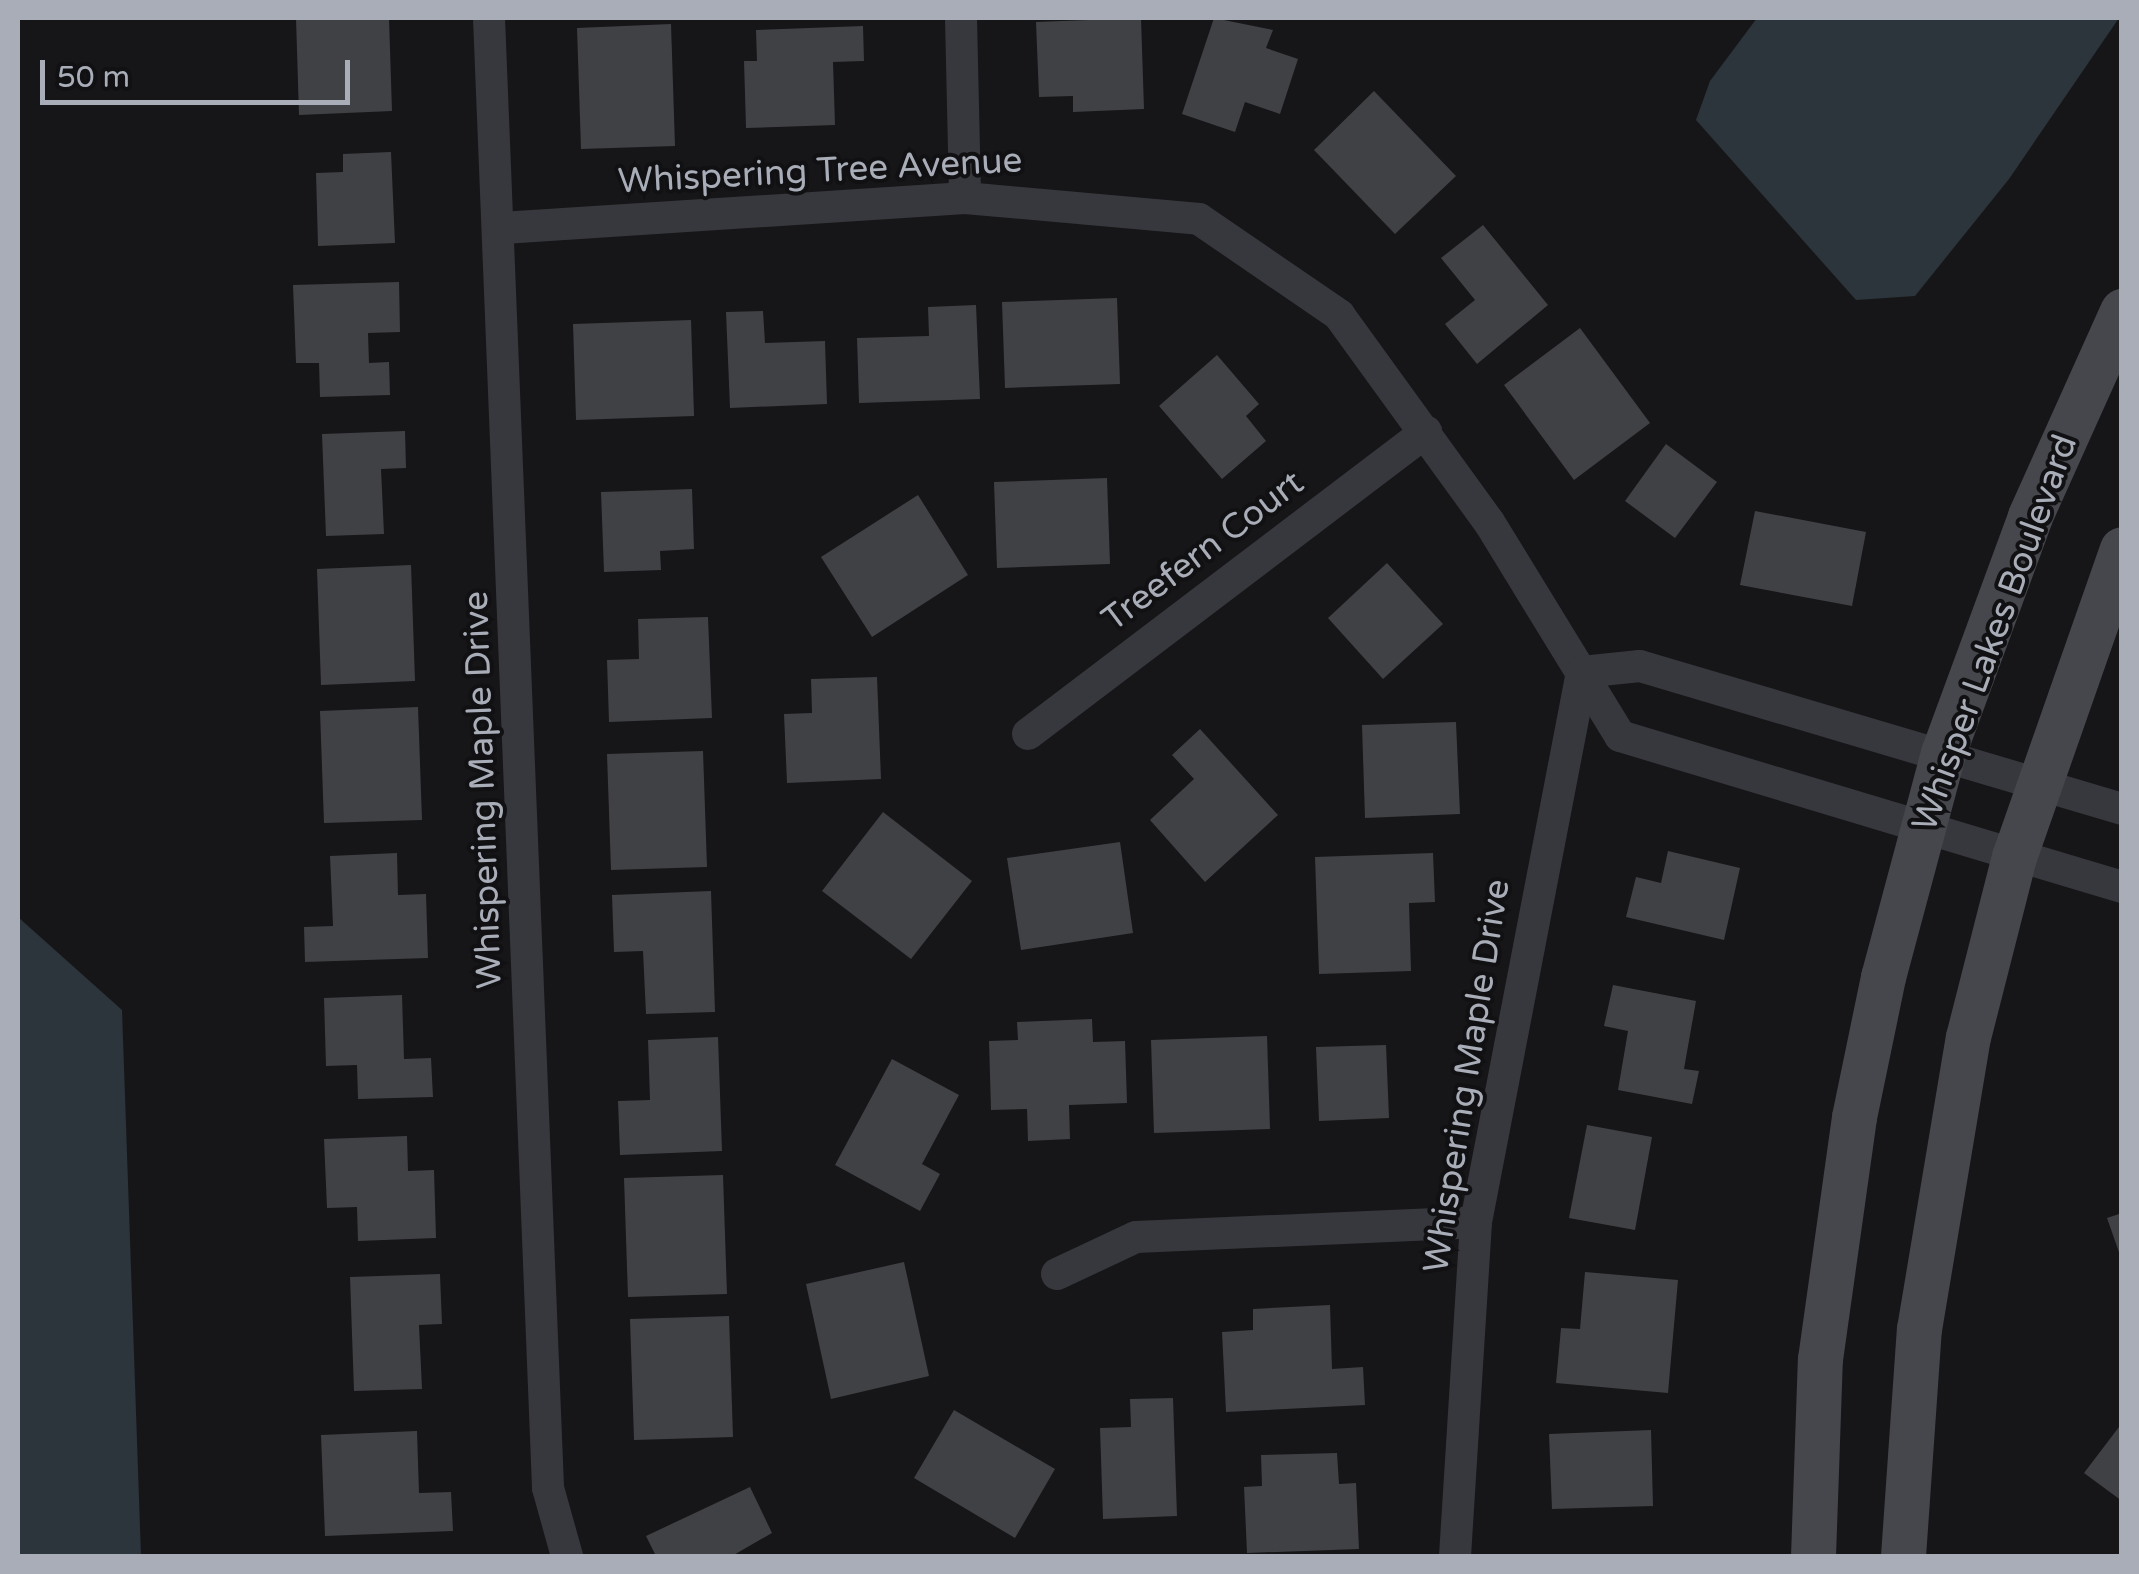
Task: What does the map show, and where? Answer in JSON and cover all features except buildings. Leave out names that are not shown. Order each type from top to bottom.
[{"type":"street","name":"Whispering Maple Drive","points":[[489,18],[502,228],[548,1488],[567,1556]]},
{"type":"street","points":[[961,18],[965,198]]},
{"type":"street","name":"Whispering Tree Avenue","points":[[502,228],[965,198],[1200,219],[1339,315],[1426,432],[1620,736],[2122,886]]},
{"type":"street","name":"Whisper Lakes Boulevard","points":[[1813,1556],[1820,1359],[1854,1117],[1922,828],[1944,752],[2030,516],[2122,311]]},
{"type":"street","name":"Treefern Court","points":[[1028,734],[1426,432]]},
{"type":"street","points":[[1903,1556],[1919,1329],[1942,1166],[2014,856],[2122,549]]},
{"type":"street","points":[[1582,672],[1640,666],[1944,752],[2122,809]]},
{"type":"street","name":"Whispering Maple Drive","points":[[1455,1556],[1476,1222],[1582,672]]},
{"type":"street","points":[[1057,1274],[1136,1237],[1476,1222]]},
{"type":"shaded area","points":[[1757,18],[2119,18],[2009,179],[1915,296],[1856,300],[1696,120],[1710,81]]},
{"type":"shaded area","points":[[18,917],[122,1010],[141,1556],[18,1556]]}]
